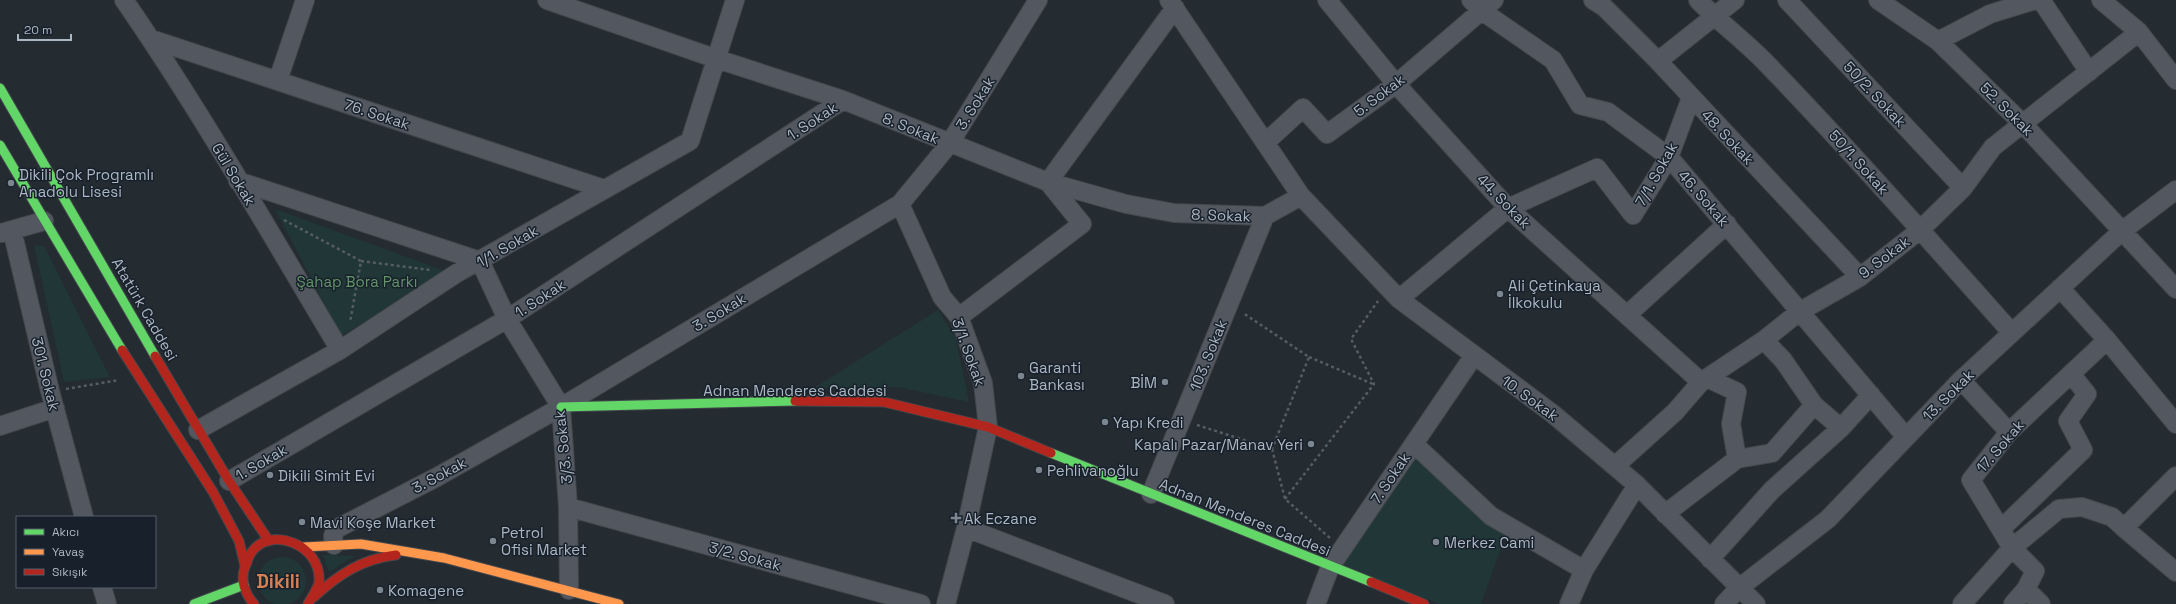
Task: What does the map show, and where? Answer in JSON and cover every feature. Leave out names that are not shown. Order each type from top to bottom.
[{"type":"main road","name":"Atatürk Caddesi","points":[[0,88],[198,430],[269,541]]},
{"type":"main road","points":[[0,145],[138,377],[213,492],[239,541],[245,566],[244,585],[246,593],[254,604]]},
{"type":"main road","name":"Adnan Menderes Caddesi","points":[[561,407],[770,401],[884,402],[988,427],[1424,604]]},
{"type":"main road","points":[[245,566],[250,555],[258,547],[269,541],[282,539],[294,541],[304,547],[312,555],[317,565],[319,576],[318,587],[311,600]]},
{"type":"main road","points":[[304,547],[361,544],[462,561],[620,604]]},
{"type":"main road","points":[[311,600],[344,571],[360,563],[377,557],[417,554]]},
{"type":"main road","points":[[194,604],[244,585]]},
{"type":"street","name":"Gül Sokak","points":[[124,0],[151,39],[343,348]]},
{"type":"street","points":[[278,80],[305,0]]},
{"type":"street","name":"8. Sokak","points":[[547,0],[717,59],[843,100],[1048,182],[1126,204],[1174,213],[1265,216],[1301,196]]},
{"type":"street","name":"1/1. Sokak","points":[[198,430],[343,348],[457,273],[690,141],[735,0]]},
{"type":"street","name":"3. Sokak","points":[[334,545],[333,536],[336,529],[437,477],[561,407],[900,204],[950,143],[1038,0]]},
{"type":"street","name":"44. Sokak","points":[[1327,0],[1396,84],[1508,208],[1627,315],[1704,380],[1737,392],[1731,424],[1737,459]]},
{"type":"street","name":"48. Sokak","points":[[1593,0],[1604,7],[1658,61],[1860,277]]},
{"type":"street","name":"50/1. Sokak","points":[[1698,0],[1714,17],[1765,62],[1920,230],[2012,333]]},
{"type":"street","points":[[1658,61],[1735,0]]},
{"type":"street","name":"50/2. Sokak","points":[[1786,0],[1963,188]]},
{"type":"street","name":"52. Sokak","points":[[1878,0],[1938,41],[2023,124],[2176,289]]},
{"type":"street","points":[[1938,41],[1990,14],[2034,0]]},
{"type":"street","points":[[2041,0],[2089,72]]},
{"type":"street","points":[[2101,0],[2139,32],[2176,80]]},
{"type":"street","points":[[959,317],[1082,224],[1048,182],[1172,4]]},
{"type":"street","name":"10. Sokak","points":[[1172,4],[1301,196],[1393,294],[1474,357],[1553,414],[1615,466],[1637,485],[1756,604]]},
{"type":"street","name":"5. Sokak","points":[[1266,142],[1303,108],[1327,134],[1396,84],[1482,4]]},
{"type":"street","name":"46. Sokak","points":[[1482,4],[1553,60],[1580,105],[1608,112],[1669,157],[1906,437]]},
{"type":"street","name":"9. Sokak","points":[[1615,466],[1675,412],[1704,380],[1764,340],[1799,312],[1860,277],[1920,230],[1963,188],[1993,147],[2139,32]]},
{"type":"street","name":"76. Sokak","points":[[151,39],[604,189]]},
{"type":"street","name":"7/1. Sokak","points":[[1508,208],[1597,168],[1633,215],[1669,157],[1691,98]]},
{"type":"street","name":"1. Sokak","points":[[229,480],[506,319],[843,100]]},
{"type":"street","points":[[238,180],[480,261]]},
{"type":"street","name":"13. Sokak","points":[[1724,604],[1739,588],[1828,519],[1961,380],[2122,231],[2176,190]]},
{"type":"street","name":"3/1. Sokak","points":[[900,204],[942,297],[959,317],[983,383],[988,427],[966,528],[946,604]]},
{"type":"street","points":[[1393,294],[1508,208]]},
{"type":"street","name":"103. Sokak","points":[[1151,494],[1265,216]]},
{"type":"street","points":[[6,232],[44,221]]},
{"type":"street","points":[[1627,315],[1726,224]]},
{"type":"street","name":"301. Sokak","points":[[6,232],[84,516]]},
{"type":"street","name":"3/3. Sokak","points":[[480,261],[506,319],[561,407],[568,507],[569,590]]},
{"type":"street","points":[[2060,288],[2174,417]]},
{"type":"street","points":[[1764,340],[1783,360],[1814,405],[1841,428]]},
{"type":"street","name":"17. Sokak","points":[[2026,589],[2034,571],[2012,548],[1971,480],[2009,432],[2107,340]]},
{"type":"street","name":"7. Sokak","points":[[1316,604],[1330,567],[1474,357]]},
{"type":"street","points":[[2001,529],[2083,450],[2068,421],[2087,394],[2071,374]]},
{"type":"street","points":[[1961,380],[2009,432]]},
{"type":"street","points":[[1710,559],[1772,490],[1841,428],[1870,394]]},
{"type":"street","points":[[1665,514],[1737,459],[1772,453],[1814,405]]},
{"type":"street","points":[[0,426],[55,408]]},
{"type":"street","points":[[1414,444],[1491,516],[1584,570]]},
{"type":"street","points":[[2124,528],[2176,476]]},
{"type":"street","points":[[1568,604],[1584,570],[1637,485]]},
{"type":"street","name":"3/2. Sokak","points":[[568,507],[921,604]]},
{"type":"street","points":[[1962,604],[2012,548],[2059,509],[2082,507],[2112,517],[2176,572]]},
{"type":"street","points":[[966,528],[1165,604]]},
{"type":"street","points":[[102,588],[107,604]]},
{"type":"street","points":[[2013,604],[2026,589],[2041,604]]},
{"type":"path","points":[[279,217],[361,261],[457,273]]},
{"type":"path","points":[[343,348],[361,261]]},
{"type":"path","points":[[1374,384],[1351,339],[1393,294]]},
{"type":"path","points":[[1229,303],[1309,357],[1374,384]]},
{"type":"path","points":[[1309,357],[1272,449],[1285,499],[1342,549]]},
{"type":"path","points":[[50,391],[138,377]]},
{"type":"path","points":[[1285,499],[1374,384]]},
{"type":"path","points":[[1181,420],[1272,449]]},
{"type":"green space","name":"Şahap Bora Parkı","points":[[275,209],[448,272],[341,336]]},
{"type":"green space","points":[[34,245],[44,246],[110,377],[64,382]]},
{"type":"green space","points":[[938,310],[956,339],[969,402],[898,387],[814,388]]},
{"type":"green space","points":[[1416,455],[1506,534],[1481,604],[1440,604],[1338,565]]},
{"type":"green space","points":[[323,555],[355,556],[329,572]]},
{"type":"green space","points":[[277,557],[287,557],[296,561],[302,567],[305,572],[305,590],[296,601],[287,605],[277,605],[268,601],[262,595],[258,586],[258,576],[262,567],[268,561]]},
{"type":"traffic: fast","points":[[0,88],[155,356]]},
{"type":"traffic: fast","points":[[0,145],[122,350]]},
{"type":"traffic: fast","points":[[561,407],[795,401]]},
{"type":"traffic: fast","points":[[1051,453],[1371,582]]},
{"type":"traffic: fast","points":[[194,604],[244,585]]},
{"type":"traffic: slow","points":[[304,547],[361,544],[444,558],[619,604]]},
{"type":"traffic: jam","points":[[122,350],[213,492],[239,541],[245,566]]},
{"type":"traffic: jam","points":[[155,356],[229,481],[269,541]]},
{"type":"traffic: jam","points":[[795,401],[884,402],[988,427],[1051,453]]},
{"type":"traffic: jam","points":[[254,604],[244,587],[244,572],[251,553],[259,545],[270,540],[281,540],[293,543],[304,549],[312,558],[318,569],[319,582],[308,604]]},
{"type":"traffic: jam","points":[[314,597],[333,581],[352,569],[372,560],[396,555]]},
{"type":"traffic: jam","points":[[1371,582],[1424,604]]},
{"type":"place","name":"Dikili Çok Programlı Anadolu Lisesi","points":[[11,183]]},
{"type":"place","name":"Ali Çetinkaya İlkokulu","points":[[1500,294]]},
{"type":"place","name":"Garanti Bankası","points":[[1021,376]]},
{"type":"place","name":"BİM","points":[[1165,382]]},
{"type":"place","name":"Yapı Kredi","points":[[1105,422]]},
{"type":"place","name":"Kapalı Pazar/Manav Yeri","points":[[1311,444]]},
{"type":"place","name":"Pehlivanoğlu","points":[[1039,470]]},
{"type":"place","name":"Dikili Simit Evi","points":[[270,475]]},
{"type":"place","name":"Ak Eczane","points":[[956,518]]},
{"type":"place","name":"Mavi Koşe Market","points":[[302,522]]},
{"type":"place","name":"Petrol Ofisi Market","points":[[493,541]]},
{"type":"place","name":"Merkez Cami","points":[[1436,542]]},
{"type":"place","name":"Komagene","points":[[380,590]]},
{"type":"district","name":"Dikili","points":[[278,581]]}]
